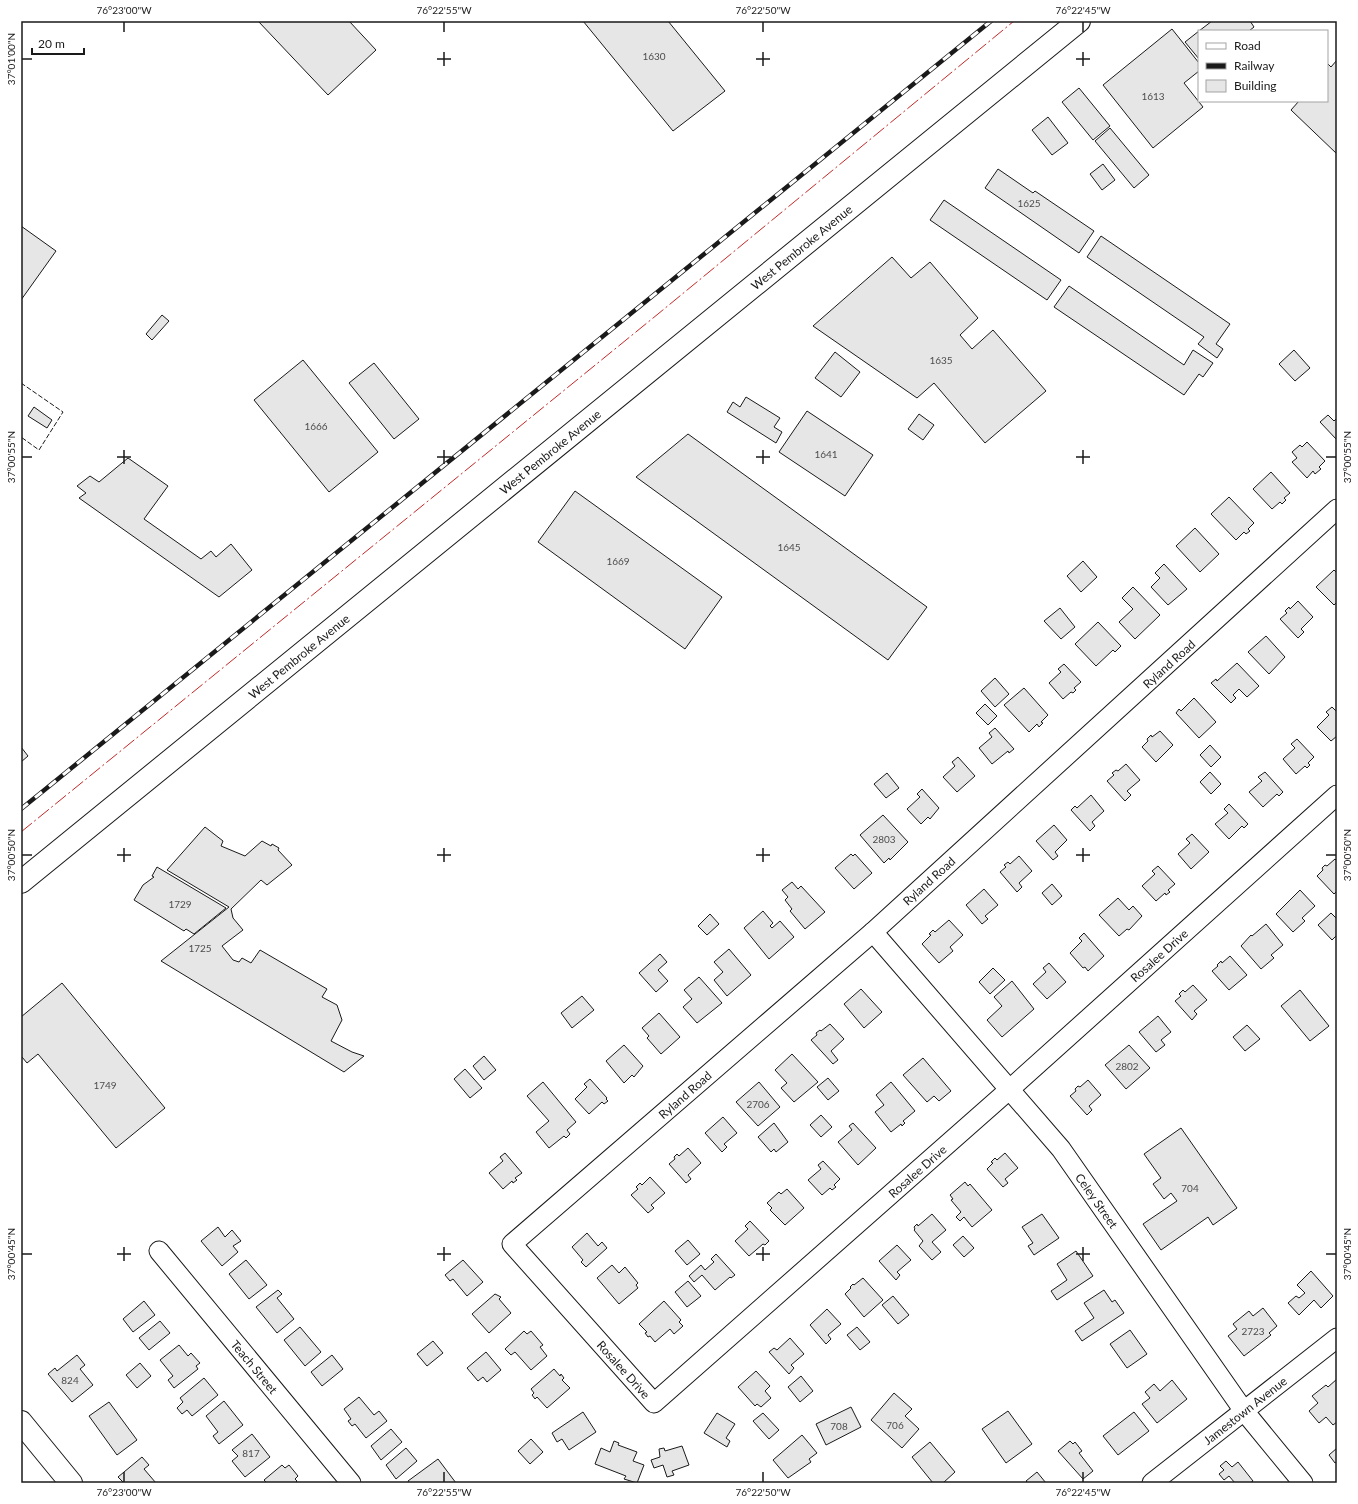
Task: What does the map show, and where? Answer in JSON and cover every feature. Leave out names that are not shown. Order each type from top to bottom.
[{"type":"main road","name":"West Pembroke Avenue","points":[[21,882],[1079,21]]},
{"type":"main road","points":[[21,1422],[71,1483]]},
{"type":"street","name":"Ryland Road","points":[[512,1244],[873,932],[1337,509]]},
{"type":"street","name":"Rosalee Drive","points":[[512,1244],[654,1403],[1010,1089],[1337,795]]},
{"type":"street","name":"Celey Street","points":[[873,932],[1010,1089],[1060,1149],[1244,1411],[1303,1483]]},
{"type":"street","name":"Teach Street","points":[[159,1251],[351,1483]]},
{"type":"street","name":"Jamestown Avenue","points":[[1152,1483],[1337,1338]]},
{"type":"building","points":[[258,21],[349,21],[376,50],[328,95]]},
{"type":"building","points":[[583,21],[668,21],[725,91],[673,131]]},
{"type":"building","points":[[1212,21],[1250,21],[1254,27],[1250,30],[1200,30]]},
{"type":"building","points":[[1172,29],[1198,62],[1198,72],[1184,83],[1203,107],[1153,148],[1103,85]]},
{"type":"building","points":[[1198,32],[1198,58],[1185,42]]},
{"type":"building","points":[[1337,60],[1337,154],[1291,110],[1298,102],[1328,102],[1328,64],[1331,67]]},
{"type":"building","points":[[1079,88],[1110,126],[1093,140],[1062,102]]},
{"type":"building","points":[[1048,117],[1068,143],[1052,155],[1032,130]]},
{"type":"building","points":[[1110,128],[1149,175],[1134,188],[1095,141]]},
{"type":"building","points":[[1103,164],[1115,180],[1102,190],[1090,174]]},
{"type":"building","points":[[998,169],[1033,193],[1035,191],[1094,231],[1079,253],[985,188]]},
{"type":"building","points":[[944,200],[1061,280],[1047,300],[930,220]]},
{"type":"building","points":[[21,226],[56,251],[21,300]]},
{"type":"building","points":[[1101,236],[1230,324],[1216,344],[1223,349],[1217,358],[1198,344],[1204,337],[1087,257]]},
{"type":"building","points":[[892,257],[911,278],[930,262],[978,318],[960,335],[972,349],[993,330],[1046,391],[985,443],[934,383],[917,398],[813,326]]},
{"type":"building","points":[[1069,286],[1184,365],[1193,350],[1213,363],[1203,377],[1199,374],[1184,395],[1054,307]]},
{"type":"building","points":[[162,315],[169,321],[152,340],[146,334]]},
{"type":"building","points":[[1294,350],[1310,368],[1295,381],[1279,364]]},
{"type":"building","points":[[835,352],[860,372],[841,397],[815,378]]},
{"type":"building","points":[[303,360],[378,452],[329,492],[254,400]]},
{"type":"building","points":[[374,363],[419,419],[394,439],[349,383]]},
{"type":"building","points":[[746,397],[780,418],[774,427],[782,432],[776,443],[727,412],[733,402],[740,407]]},
{"type":"building","points":[[34,407],[52,420],[47,428],[28,416]]},
{"type":"building","points":[[807,411],[873,455],[845,496],[779,452]]},
{"type":"building","points":[[919,414],[934,425],[923,440],[908,429]]},
{"type":"building","points":[[1328,415],[1334,421],[1337,418],[1337,440],[1320,422]]},
{"type":"building","points":[[688,434],[927,607],[888,660],[636,477]]},
{"type":"building","points":[[1307,442],[1325,461],[1319,467],[1321,469],[1315,474],[1313,471],[1307,478],[1292,462],[1297,458],[1292,452],[1300,445],[1302,447]]},
{"type":"building","points":[[128,458],[168,486],[144,519],[201,559],[211,551],[216,557],[231,544],[252,570],[219,597],[79,498],[86,493],[77,486],[90,476],[99,482]]},
{"type":"building","points":[[1271,472],[1290,493],[1284,498],[1286,500],[1282,504],[1280,502],[1272,509],[1253,489]]},
{"type":"building","points":[[575,491],[722,597],[685,649],[538,542]]},
{"type":"building","points":[[1229,497],[1254,523],[1248,529],[1250,531],[1246,534],[1244,532],[1236,540],[1211,514]]},
{"type":"building","points":[[1195,528],[1219,554],[1200,572],[1176,546]]},
{"type":"building","points":[[1083,561],[1097,577],[1081,592],[1067,576]]},
{"type":"building","points":[[1164,564],[1187,589],[1168,605],[1151,587],[1160,578],[1155,573]]},
{"type":"building","points":[[1334,570],[1337,573],[1337,602],[1334,605],[1316,587]]},
{"type":"building","points":[[1133,587],[1160,615],[1135,639],[1119,622],[1133,609],[1122,598]]},
{"type":"building","points":[[1298,601],[1313,617],[1301,629],[1304,632],[1298,638],[1280,619],[1287,613],[1285,611],[1289,607],[1290,609]]},
{"type":"building","points":[[1060,608],[1075,627],[1061,639],[1044,621]]},
{"type":"building","points":[[1098,622],[1121,646],[1115,652],[1113,650],[1096,666],[1075,644]]},
{"type":"building","points":[[1266,636],[1285,657],[1269,674],[1248,652]]},
{"type":"building","points":[[1237,663],[1259,686],[1247,697],[1239,689],[1233,695],[1236,698],[1231,703],[1211,683],[1216,679],[1217,681]]},
{"type":"building","points":[[1064,664],[1081,682],[1074,688],[1076,690],[1073,693],[1071,692],[1063,699],[1049,683],[1061,672],[1058,669]]},
{"type":"building","points":[[995,678],[1009,694],[995,707],[981,691]]},
{"type":"building","points":[[1024,688],[1048,715],[1041,722],[1043,723],[1039,727],[1037,724],[1029,732],[1004,705]]},
{"type":"building","points":[[1194,698],[1216,722],[1199,738],[1176,713],[1179,709],[1181,711]]},
{"type":"building","points":[[985,704],[997,716],[988,725],[976,713]]},
{"type":"building","points":[[1332,707],[1337,712],[1337,736],[1331,741],[1317,727],[1329,715],[1326,712]]},
{"type":"building","points":[[995,728],[1014,749],[1009,753],[1008,751],[992,764],[979,748],[992,737],[989,733]]},
{"type":"building","points":[[1160,731],[1173,745],[1156,762],[1142,747],[1151,735],[1152,737]]},
{"type":"building","points":[[1297,739],[1314,757],[1308,763],[1310,765],[1307,768],[1305,766],[1296,774],[1283,759],[1295,748],[1291,744]]},
{"type":"building","points":[[1210,745],[1221,757],[1211,767],[1200,755]]},
{"type":"building","points":[[21,747],[28,756],[21,762]]},
{"type":"building","points":[[958,757],[975,776],[957,792],[943,777],[955,766],[952,762]]},
{"type":"building","points":[[1126,764],[1140,780],[1127,791],[1131,795],[1125,801],[1107,781],[1114,775],[1112,773],[1116,770],[1118,771]]},
{"type":"building","points":[[1210,772],[1221,784],[1211,794],[1200,782]]},
{"type":"building","points":[[1265,772],[1283,792],[1279,796],[1277,794],[1263,807],[1249,792],[1262,781],[1258,777]]},
{"type":"building","points":[[887,773],[899,788],[886,798],[874,784]]},
{"type":"building","points":[[922,789],[939,808],[930,819],[928,817],[921,824],[907,809],[920,797],[917,794]]},
{"type":"building","points":[[1091,795],[1104,811],[1092,822],[1095,826],[1090,831],[1071,810],[1075,806],[1077,808]]},
{"type":"building","points":[[1229,804],[1248,824],[1244,828],[1242,826],[1229,839],[1215,824],[1228,813],[1224,809]]},
{"type":"building","points":[[883,815],[908,842],[890,860],[889,858],[884,863],[860,835]]},
{"type":"building","points":[[1054,825],[1067,840],[1055,852],[1058,856],[1053,860],[1036,841]]},
{"type":"building","points":[[205,827],[223,841],[221,846],[245,856],[262,841],[271,846],[272,844],[279,848],[278,850],[292,865],[267,885],[261,880],[231,909],[233,918],[243,930],[222,946],[233,960],[239,962],[242,958],[251,963],[260,950],[327,989],[322,997],[337,1005],[342,1020],[331,1041],[352,1052],[364,1056],[344,1072],[161,961],[229,907],[167,870]]},
{"type":"building","points":[[1192,834],[1209,852],[1191,869],[1178,854],[1190,843],[1186,839]]},
{"type":"building","points":[[851,854],[853,856],[855,854],[872,873],[854,889],[835,868]]},
{"type":"building","points":[[1019,856],[1032,871],[1019,883],[1022,887],[1017,892],[1000,872],[1006,867],[1004,865],[1008,862],[1010,864]]},
{"type":"building","points":[[1335,859],[1337,861],[1337,891],[1334,894],[1317,876],[1323,870],[1322,868],[1325,865],[1327,866]]},
{"type":"building","points":[[1158,866],[1175,884],[1168,890],[1170,892],[1166,895],[1165,893],[1156,901],[1142,886],[1155,874],[1152,871]]},
{"type":"building","points":[[157,867],[226,908],[194,934],[186,929],[184,931],[134,900],[143,885],[154,877],[152,876]]},
{"type":"building","points":[[792,882],[798,889],[801,886],[825,912],[805,929],[790,911],[792,909],[785,900],[788,897],[782,890]]},
{"type":"building","points":[[1052,884],[1062,896],[1052,905],[1042,893]]},
{"type":"building","points":[[984,889],[998,905],[985,916],[988,919],[982,924],[966,905]]},
{"type":"building","points":[[1300,890],[1315,906],[1302,918],[1305,921],[1293,932],[1276,914]]},
{"type":"building","points":[[1118,898],[1129,910],[1133,906],[1142,916],[1129,930],[1127,929],[1119,936],[1099,915]]},
{"type":"building","points":[[763,911],[773,923],[770,926],[772,928],[780,921],[794,937],[769,959],[744,928]]},
{"type":"building","points":[[1331,913],[1337,919],[1337,935],[1332,940],[1318,925]]},
{"type":"building","points":[[710,914],[719,924],[707,935],[698,926]]},
{"type":"building","points":[[949,920],[963,935],[950,947],[953,951],[939,963],[922,944],[931,935],[929,934],[933,930],[935,932]]},
{"type":"building","points":[[1266,924],[1283,945],[1271,955],[1274,958],[1261,969],[1241,946],[1251,935],[1252,936]]},
{"type":"building","points":[[1084,933],[1104,956],[1088,971],[1085,967],[1083,968],[1070,953],[1082,941],[1079,938]]},
{"type":"building","points":[[729,949],[751,975],[727,996],[714,980],[723,972],[714,962]]},
{"type":"building","points":[[660,954],[667,962],[658,970],[668,981],[656,992],[639,973]]},
{"type":"building","points":[[1230,956],[1247,975],[1229,990],[1212,971],[1221,961],[1222,963]]},
{"type":"building","points":[[1049,963],[1066,982],[1047,999],[1033,984],[1046,972],[1043,968]]},
{"type":"building","points":[[993,968],[1005,980],[990,994],[979,982]]},
{"type":"building","points":[[699,977],[722,1003],[697,1023],[683,1007],[692,999],[684,990]]},
{"type":"building","points":[[1012,981],[1034,1009],[1002,1037],[987,1020],[1002,1006],[994,997]]},
{"type":"building","points":[[62,983],[165,1108],[116,1148],[38,1054],[27,1063],[22,1057],[21,1058],[21,1017]]},
{"type":"building","points":[[1193,985],[1207,1000],[1194,1011],[1197,1014],[1192,1020],[1175,1001],[1181,996],[1179,994],[1183,990],[1185,992]]},
{"type":"building","points":[[861,989],[882,1012],[864,1028],[844,1004]]},
{"type":"building","points":[[1300,990],[1329,1026],[1310,1041],[1281,1006]]},
{"type":"building","points":[[582,996],[594,1010],[572,1028],[561,1013]]},
{"type":"building","points":[[659,1013],[680,1037],[661,1054],[647,1038],[649,1036],[642,1028]]},
{"type":"building","points":[[1158,1016],[1171,1032],[1161,1040],[1165,1045],[1156,1052],[1139,1032]]},
{"type":"building","points":[[830,1024],[844,1039],[831,1051],[838,1060],[833,1064],[811,1040],[817,1035],[816,1033]]},
{"type":"building","points":[[1247,1025],[1260,1039],[1245,1051],[1233,1037]]},
{"type":"building","points":[[624,1045],[643,1066],[634,1077],[632,1075],[624,1083],[606,1061]]},
{"type":"building","points":[[1129,1045],[1150,1068],[1126,1089],[1105,1065]]},
{"type":"building","points":[[792,1054],[818,1082],[794,1102],[781,1088],[787,1083],[775,1070]]},
{"type":"building","points":[[484,1056],[496,1070],[484,1080],[473,1066]]},
{"type":"building","points":[[923,1058],[951,1091],[939,1101],[934,1096],[927,1102],[903,1075]]},
{"type":"building","points":[[465,1069],[482,1088],[470,1098],[454,1079]]},
{"type":"building","points":[[828,1078],[839,1091],[828,1100],[817,1087]]},
{"type":"building","points":[[590,1079],[608,1101],[604,1104],[602,1102],[589,1114],[575,1099],[587,1087],[584,1084]]},
{"type":"building","points":[[1088,1080],[1101,1095],[1089,1106],[1092,1110],[1087,1115],[1070,1096],[1076,1091],[1075,1089],[1078,1086],[1080,1087]]},
{"type":"building","points":[[543,1082],[576,1122],[567,1130],[570,1134],[566,1138],[564,1136],[549,1148],[536,1132],[549,1121],[527,1096]]},
{"type":"building","points":[[759,1082],[780,1107],[758,1126],[736,1102]]},
{"type":"building","points":[[891,1082],[915,1111],[903,1121],[905,1123],[902,1126],[901,1124],[891,1132],[875,1112],[884,1105],[876,1095]]},
{"type":"building","points":[[821,1115],[832,1127],[821,1137],[810,1125]]},
{"type":"building","points":[[723,1117],[737,1133],[724,1144],[727,1147],[722,1152],[705,1133]]},
{"type":"building","points":[[774,1123],[788,1142],[776,1152],[774,1149],[771,1152],[758,1137]]},
{"type":"building","points":[[853,1123],[876,1148],[858,1165],[838,1142],[852,1130],[849,1126]]},
{"type":"building","points":[[1181,1128],[1237,1208],[1213,1225],[1208,1217],[1161,1250],[1143,1224],[1177,1201],[1171,1193],[1164,1199],[1153,1184],[1161,1178],[1144,1154]]},
{"type":"building","points":[[688,1148],[701,1163],[688,1175],[691,1179],[686,1183],[669,1164],[675,1159],[674,1157],[677,1154],[679,1156]]},
{"type":"building","points":[[505,1153],[522,1173],[515,1178],[517,1180],[513,1183],[512,1181],[503,1189],[489,1173],[503,1161],[500,1157]]},
{"type":"building","points":[[1005,1153],[1018,1168],[1005,1179],[1008,1183],[1003,1187],[987,1169],[993,1163],[991,1162],[995,1158],[997,1160]]},
{"type":"building","points":[[823,1161],[840,1179],[834,1185],[836,1187],[832,1190],[830,1188],[822,1195],[808,1180],[821,1169],[818,1165]]},
{"type":"building","points":[[650,1177],[665,1193],[651,1205],[654,1208],[648,1213],[631,1195],[638,1189],[636,1187],[640,1183],[642,1185]]},
{"type":"building","points":[[965,1182],[968,1186],[970,1184],[992,1210],[972,1227],[964,1217],[960,1221],[956,1217],[961,1212],[951,1200],[953,1199],[950,1195]]},
{"type":"building","points":[[787,1189],[804,1208],[785,1225],[770,1210],[772,1208],[767,1203],[779,1192],[781,1194]]},
{"type":"building","points":[[932,1214],[946,1230],[932,1242],[941,1252],[932,1260],[919,1246],[923,1241],[914,1230],[914,1227],[917,1224],[918,1226]]},
{"type":"building","points":[[1042,1214],[1059,1238],[1034,1255],[1028,1246],[1033,1243],[1022,1227]]},
{"type":"building","points":[[750,1221],[769,1241],[749,1256],[735,1241],[748,1229],[745,1226]]},
{"type":"building","points":[[218,1227],[225,1237],[232,1230],[241,1241],[233,1246],[238,1252],[222,1266],[201,1241]]},
{"type":"building","points":[[587,1233],[598,1246],[602,1242],[607,1248],[586,1267],[581,1262],[583,1260],[572,1247]]},
{"type":"building","points":[[963,1236],[974,1248],[964,1257],[953,1245]]},
{"type":"building","points":[[688,1240],[700,1254],[687,1265],[675,1251]]},
{"type":"building","points":[[897,1245],[911,1260],[897,1272],[900,1275],[896,1280],[879,1261]]},
{"type":"building","points":[[1076,1251],[1093,1276],[1057,1300],[1051,1291],[1067,1280],[1057,1264]]},
{"type":"building","points":[[716,1254],[735,1275],[731,1278],[730,1277],[715,1290],[702,1275],[694,1282],[689,1276],[701,1265],[705,1270],[714,1262],[711,1259]]},
{"type":"building","points":[[246,1260],[267,1285],[249,1299],[229,1274]]},
{"type":"building","points":[[463,1260],[483,1282],[467,1296],[453,1279],[450,1281],[445,1275]]},
{"type":"building","points":[[612,1265],[619,1273],[625,1267],[638,1283],[636,1285],[638,1288],[619,1304],[597,1278]]},
{"type":"building","points":[[1311,1271],[1333,1296],[1321,1308],[1314,1300],[1299,1315],[1288,1303],[1296,1296],[1299,1298],[1305,1293],[1297,1285]]},
{"type":"building","points":[[863,1278],[883,1300],[864,1317],[845,1294],[853,1284],[854,1285]]},
{"type":"building","points":[[688,1281],[701,1296],[687,1307],[675,1292]]},
{"type":"building","points":[[278,1290],[282,1294],[277,1298],[294,1319],[277,1333],[256,1307]]},
{"type":"building","points":[[1104,1290],[1112,1302],[1115,1300],[1124,1313],[1082,1341],[1075,1331],[1094,1318],[1084,1303]]},
{"type":"building","points":[[495,1294],[501,1297],[499,1299],[511,1313],[489,1333],[472,1314]]},
{"type":"building","points":[[893,1296],[909,1315],[898,1324],[882,1305]]},
{"type":"building","points":[[144,1301],[155,1315],[133,1332],[123,1319]]},
{"type":"building","points":[[664,1301],[681,1320],[679,1322],[683,1326],[674,1334],[670,1329],[655,1342],[650,1336],[648,1337],[645,1333],[647,1332],[639,1324]]},
{"type":"building","points":[[1263,1308],[1277,1326],[1269,1333],[1271,1335],[1244,1356],[1228,1336],[1237,1329],[1233,1324],[1249,1311],[1253,1316]]},
{"type":"building","points":[[827,1309],[841,1324],[828,1335],[831,1339],[826,1344],[810,1325]]},
{"type":"building","points":[[160,1321],[170,1333],[149,1350],[139,1338]]},
{"type":"building","points":[[300,1327],[321,1352],[305,1366],[284,1340]]},
{"type":"building","points":[[857,1327],[870,1342],[860,1350],[847,1335]]},
{"type":"building","points":[[1130,1330],[1147,1354],[1127,1368],[1110,1344]]},
{"type":"building","points":[[524,1331],[527,1334],[531,1331],[543,1345],[540,1347],[547,1356],[531,1370],[515,1352],[511,1355],[505,1349]]},
{"type":"building","points":[[790,1338],[804,1354],[791,1365],[794,1368],[789,1374],[769,1352],[774,1348],[777,1350]]},
{"type":"building","points":[[433,1341],[443,1353],[427,1366],[417,1354]]},
{"type":"building","points":[[179,1345],[188,1356],[191,1353],[200,1363],[196,1366],[198,1369],[174,1388],[168,1380],[173,1376],[160,1360]]},
{"type":"building","points":[[486,1352],[501,1370],[487,1382],[483,1377],[478,1381],[467,1368]]},
{"type":"building","points":[[77,1355],[85,1365],[80,1369],[93,1385],[72,1402],[48,1374],[55,1368],[57,1371]]},
{"type":"building","points":[[332,1355],[343,1369],[322,1386],[311,1372]]},
{"type":"building","points":[[140,1363],[151,1376],[137,1388],[126,1375]]},
{"type":"building","points":[[554,1369],[560,1376],[561,1374],[564,1378],[562,1380],[570,1388],[547,1408],[537,1397],[535,1399],[532,1395],[534,1393],[531,1389]]},
{"type":"building","points":[[756,1371],[770,1386],[765,1391],[771,1398],[761,1407],[757,1404],[755,1406],[738,1387]]},
{"type":"building","points":[[801,1376],[813,1391],[800,1402],[788,1387]]},
{"type":"building","points":[[204,1378],[218,1395],[192,1416],[187,1410],[182,1414],[177,1408],[183,1402],[180,1398]]},
{"type":"building","points":[[1337,1379],[1337,1422],[1333,1425],[1326,1417],[1319,1423],[1309,1411],[1318,1403],[1312,1396],[1326,1385],[1328,1387]]},
{"type":"building","points":[[1172,1380],[1187,1399],[1157,1423],[1142,1404],[1150,1398],[1145,1392],[1154,1384],[1160,1391]]},
{"type":"building","points":[[894,1393],[912,1409],[905,1416],[919,1429],[902,1448],[871,1420]]},
{"type":"building","points":[[359,1397],[374,1415],[379,1411],[387,1421],[366,1438],[355,1424],[352,1426],[348,1421],[351,1419],[344,1409]]},
{"type":"building","points":[[224,1401],[243,1425],[219,1444],[213,1436],[218,1432],[206,1416]]},
{"type":"building","points":[[109,1402],[137,1440],[117,1455],[89,1416]]},
{"type":"building","points":[[851,1407],[861,1427],[826,1445],[816,1424]]},
{"type":"building","points":[[1008,1411],[1032,1444],[1006,1463],[982,1429]]},
{"type":"building","points":[[583,1412],[596,1432],[569,1450],[562,1439],[557,1442],[552,1433]]},
{"type":"building","points":[[1134,1412],[1149,1431],[1118,1455],[1103,1436]]},
{"type":"building","points":[[717,1413],[735,1424],[726,1438],[730,1441],[727,1447],[704,1433]]},
{"type":"building","points":[[763,1413],[779,1430],[769,1439],[753,1421]]},
{"type":"building","points":[[391,1429],[402,1442],[381,1460],[371,1446]]},
{"type":"building","points":[[252,1434],[270,1457],[245,1477],[232,1461],[238,1456],[232,1450]]},
{"type":"building","points":[[802,1435],[817,1453],[809,1459],[811,1462],[788,1478],[773,1460]]},
{"type":"building","points":[[531,1439],[543,1452],[530,1464],[518,1451]]},
{"type":"building","points":[[614,1441],[619,1443],[618,1445],[637,1452],[633,1461],[644,1465],[637,1483],[624,1479],[626,1476],[595,1464],[601,1448],[610,1452]]},
{"type":"building","points":[[1070,1441],[1073,1444],[1075,1442],[1082,1451],[1079,1453],[1093,1471],[1083,1479],[1058,1451]]},
{"type":"building","points":[[930,1442],[955,1472],[943,1483],[933,1483],[912,1457]]},
{"type":"building","points":[[682,1446],[689,1465],[672,1471],[674,1475],[667,1477],[663,1465],[654,1468],[651,1460],[660,1457],[659,1449],[664,1448],[665,1451]]},
{"type":"building","points":[[406,1448],[417,1461],[396,1479],[386,1465]]},
{"type":"building","points":[[1337,1448],[1337,1462],[1335,1463],[1329,1455]]},
{"type":"building","points":[[142,1457],[149,1465],[144,1469],[156,1483],[124,1483],[118,1477]]},
{"type":"building","points":[[438,1459],[456,1483],[409,1483],[408,1481]]},
{"type":"building","points":[[1226,1461],[1232,1467],[1238,1462],[1253,1481],[1250,1483],[1235,1483],[1229,1476],[1224,1480],[1219,1474],[1224,1470],[1220,1466]]},
{"type":"building","points":[[282,1465],[285,1468],[289,1465],[298,1476],[295,1479],[297,1481],[295,1483],[267,1483],[264,1480]]},
{"type":"building","points":[[1037,1472],[1046,1483],[1028,1483],[1026,1481]]},
{"type":"railway","points":[[21,809],[991,21]]},
{"type":"fence","points":[[21,383],[63,412],[39,450],[21,437]]},
{"type":"power","points":[[21,832],[658,314],[1014,21]]}]
